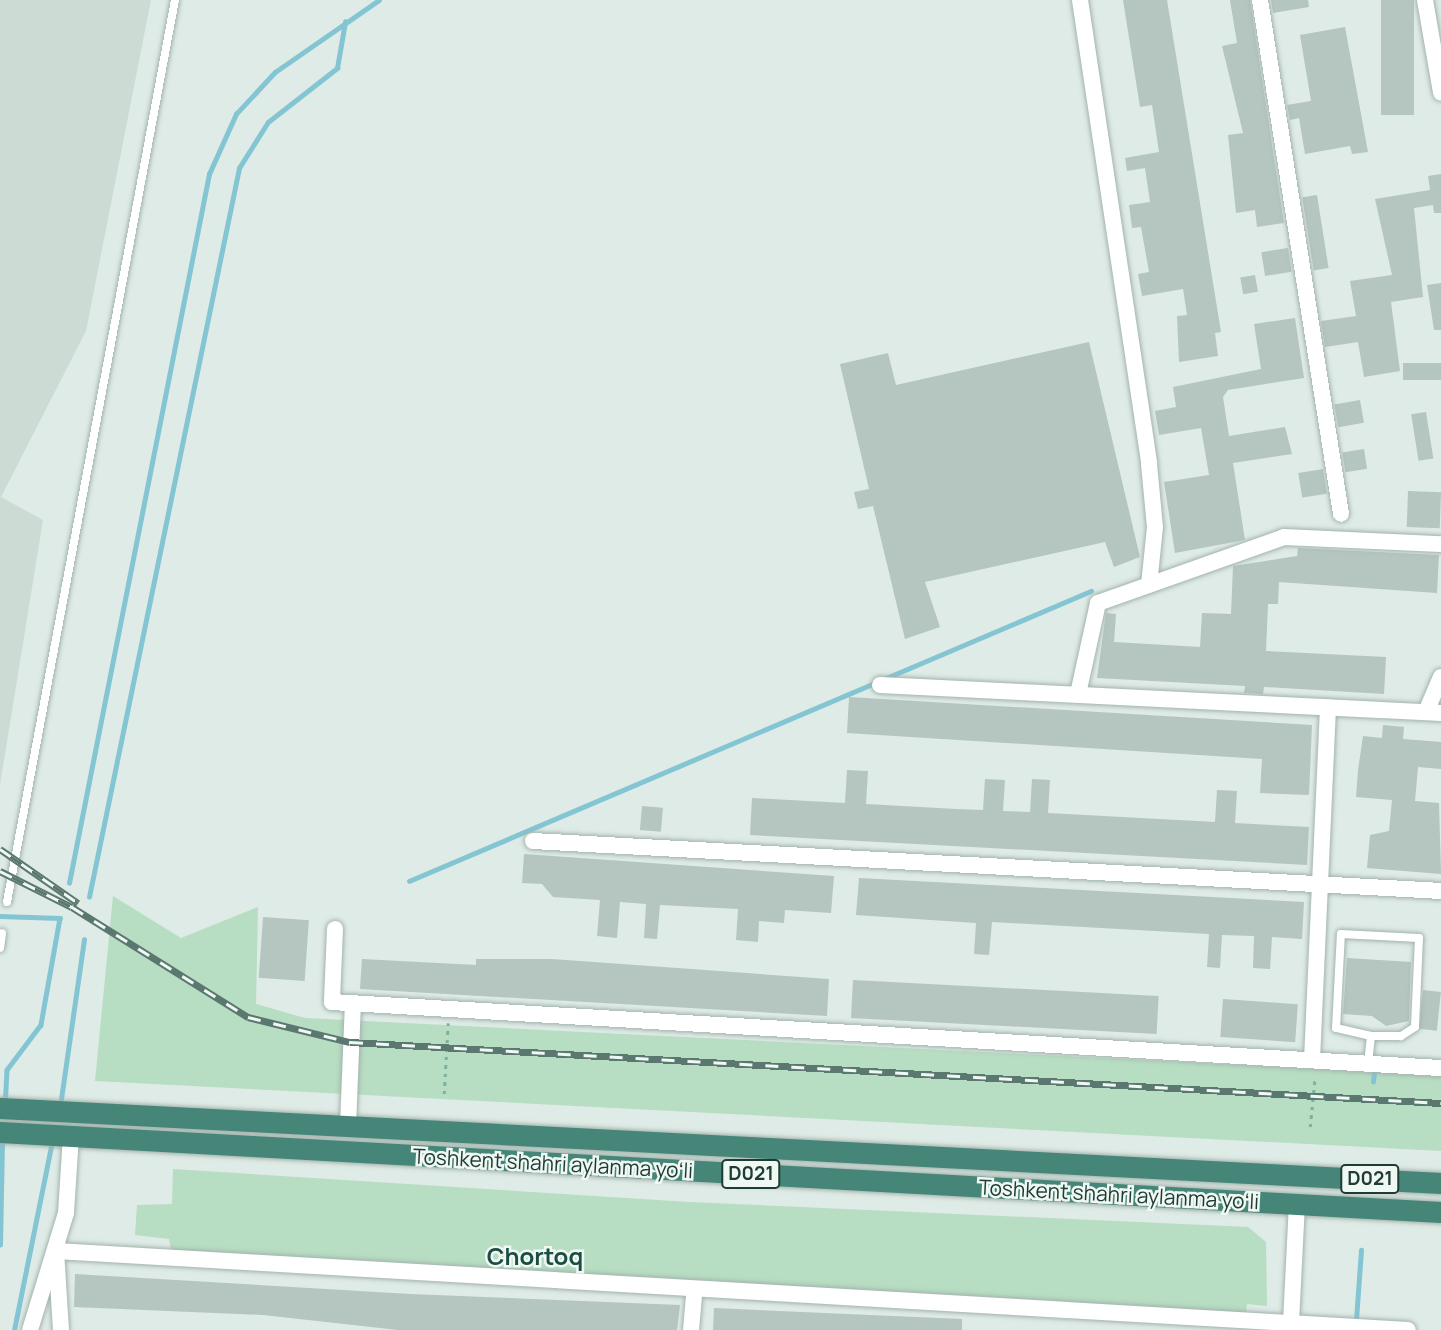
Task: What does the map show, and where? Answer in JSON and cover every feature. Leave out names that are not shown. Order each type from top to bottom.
[{"type":"highway","name":"Toshkent shahri aylanma yoʻli","points":[[0,1108],[1441,1183]]},
{"type":"highway","name":"Toshkent shahri aylanma yoʻli","points":[[0,1132],[1441,1212]]},
{"type":"highway","points":[[1297,1204],[1290,1188],[1298,1175]]},
{"type":"street","points":[[1080,0],[1149,464],[1155,527],[1149,584]]},
{"type":"street","points":[[1260,0],[1341,514]]},
{"type":"street","points":[[1425,0],[1441,93]]},
{"type":"street","points":[[1078,694],[1098,603],[1284,537],[1441,544]]},
{"type":"street","points":[[880,685],[1434,713],[1441,677]]},
{"type":"street","points":[[1314,1060],[1328,707]]},
{"type":"street","points":[[533,841],[1441,891]]},
{"type":"street","points":[[335,929],[332,1002],[1441,1068]]},
{"type":"street","points":[[348,1126],[353,1003]]},
{"type":"street","points":[[61,1330],[56,1251],[66,1136]]},
{"type":"street","points":[[1292,1322],[1297,1204]]},
{"type":"street","points":[[56,1251],[694,1292],[1408,1330]]},
{"type":"street","points":[[30,1330],[56,1251]]},
{"type":"street","points":[[691,1330],[694,1292]]},
{"type":"lane","points":[[6,902],[175,0]]},
{"type":"lane","points":[[0,948],[2,933]]},
{"type":"lane","points":[[1341,934],[1419,938],[1415,1027],[1401,1036],[1371,1036],[1336,1028],[1341,934]]},
{"type":"lane","points":[[1368,1063],[1371,1036]]},
{"type":"path","points":[[444,1094],[449,1009]]},
{"type":"path","points":[[1310,1127],[1314,1060]]},
{"type":"shaded area","points":[[0,0],[151,0],[86,331],[1,497],[43,520],[0,785]]},
{"type":"green space","points":[[113,896],[181,938],[258,907],[256,1004],[305,1018],[1441,1075],[1441,1151],[95,1081]]},
{"type":"green space","points":[[173,1169],[689,1202],[1248,1227],[1266,1242],[1267,1306],[1247,1304],[1246,1314],[172,1257],[169,1239],[135,1235],[137,1205],[172,1204]]},
{"type":"building","points":[[1123,0],[1167,0],[1221,332],[1215,333],[1218,356],[1179,362],[1177,316],[1187,315],[1183,289],[1142,296],[1138,274],[1149,272],[1141,227],[1132,228],[1129,205],[1150,202],[1145,168],[1127,171],[1125,158],[1159,152],[1152,105],[1140,107]]},
{"type":"building","points":[[1230,0],[1250,0],[1284,223],[1257,227],[1255,210],[1236,213],[1228,135],[1243,133],[1222,46],[1237,43]]},
{"type":"building","points":[[1271,0],[1308,0],[1309,7],[1273,13]]},
{"type":"building","points":[[1381,0],[1414,0],[1414,115],[1381,115]]},
{"type":"building","points":[[1345,27],[1368,152],[1352,154],[1350,146],[1305,154],[1299,118],[1290,120],[1287,105],[1311,101],[1300,35]]},
{"type":"building","points":[[1441,174],[1441,213],[1434,213],[1433,205],[1414,208],[1423,297],[1391,302],[1400,371],[1364,377],[1358,342],[1325,347],[1321,321],[1356,316],[1350,281],[1392,275],[1375,199],[1430,190],[1428,176]]},
{"type":"building","points":[[1317,195],[1329,268],[1314,270],[1302,197]]},
{"type":"building","points":[[1288,248],[1292,272],[1265,276],[1261,252]]},
{"type":"building","points":[[1255,275],[1258,292],[1243,294],[1240,278]]},
{"type":"building","points":[[1441,283],[1441,330],[1434,330],[1427,285]]},
{"type":"building","points":[[1295,318],[1304,378],[1228,390],[1223,397],[1229,436],[1285,427],[1292,454],[1233,463],[1245,540],[1175,553],[1164,482],[1209,475],[1201,428],[1159,435],[1155,411],[1176,407],[1173,387],[1261,369],[1254,324]]},
{"type":"building","points":[[1089,342],[1140,557],[1114,567],[1105,542],[925,582],[940,627],[905,639],[873,506],[858,509],[854,492],[869,489],[840,364],[888,353],[896,385]]},
{"type":"building","points":[[1403,363],[1441,363],[1441,380],[1403,380]]},
{"type":"building","points":[[1360,400],[1364,423],[1338,427],[1334,405]]},
{"type":"building","points":[[1426,412],[1433,458],[1419,461],[1411,414]]},
{"type":"building","points":[[1364,449],[1367,469],[1345,472],[1342,452]]},
{"type":"building","points":[[1323,469],[1327,494],[1302,498],[1298,473]]},
{"type":"building","points":[[1408,491],[1441,492],[1440,528],[1407,527]]},
{"type":"building","points":[[1298,548],[1439,555],[1437,593],[1279,582],[1278,604],[1268,604],[1266,651],[1386,657],[1384,694],[1264,687],[1263,694],[1244,693],[1245,686],[1097,678],[1106,613],[1116,614],[1114,642],[1200,647],[1202,613],[1231,614],[1233,566],[1297,556]]},
{"type":"building","points":[[849,697],[1312,725],[1309,795],[1260,793],[1262,759],[847,733]]},
{"type":"building","points":[[1383,725],[1404,727],[1403,739],[1441,742],[1441,769],[1418,767],[1415,801],[1439,803],[1441,874],[1367,868],[1370,835],[1389,831],[1392,800],[1356,797],[1358,770],[1363,736],[1382,738]]},
{"type":"building","points":[[847,770],[868,771],[866,804],[956,809],[983,810],[985,779],[1005,780],[1003,811],[1030,812],[1032,779],[1050,780],[1048,813],[1215,822],[1217,790],[1237,791],[1235,823],[1309,827],[1307,865],[750,835],[752,798],[845,803]]},
{"type":"building","points":[[642,806],[663,808],[661,832],[640,830]]},
{"type":"building","points":[[524,854],[834,876],[831,913],[785,910],[784,923],[759,921],[758,942],[736,940],[738,909],[660,905],[657,939],[644,938],[646,904],[620,902],[617,938],[597,936],[600,900],[553,897],[542,884],[522,883]]},
{"type":"building","points":[[859,878],[1304,902],[1302,939],[1272,937],[1270,969],[1253,968],[1254,936],[1222,935],[1220,968],[1207,967],[1209,934],[992,922],[989,955],[974,954],[976,923],[856,915]]},
{"type":"building","points":[[263,917],[309,920],[305,981],[259,978]]},
{"type":"building","points":[[1347,958],[1411,962],[1409,1021],[1386,1026],[1372,1016],[1343,1014]]},
{"type":"building","points":[[362,959],[476,965],[476,959],[552,959],[829,979],[827,1016],[360,989]]},
{"type":"building","points":[[853,980],[1159,996],[1157,1034],[851,1018]]},
{"type":"building","points":[[1423,990],[1441,992],[1437,1031],[1419,1029]]},
{"type":"building","points":[[1223,999],[1298,1004],[1295,1042],[1220,1037]]},
{"type":"building","points":[[75,1274],[410,1294],[680,1305],[677,1330],[398,1330],[263,1315],[74,1307]]},
{"type":"building","points":[[714,1308],[962,1319],[962,1330],[713,1330]]},
{"type":"waterway","points":[[69,883],[209,174],[236,114],[275,72],[379,0]]},
{"type":"waterway","points":[[89,897],[239,168],[268,122],[337,68],[345,22]]},
{"type":"waterway","points":[[409,881],[1091,591]]},
{"type":"waterway","points":[[0,916],[60,918],[41,1025],[7,1070],[5,1103]]},
{"type":"waterway","points":[[60,1106],[84,940]]},
{"type":"waterway","points":[[1373,1082],[1374,1073]]},
{"type":"waterway","points":[[0,1245],[2,1140]]},
{"type":"waterway","points":[[14,1330],[52,1142]]},
{"type":"waterway","points":[[1356,1320],[1361,1250]]},
{"type":"railway","points":[[0,849],[78,903]]},
{"type":"railway","points":[[0,871],[72,907],[248,1017],[350,1042],[1441,1103]]},
{"type":"district","name":"Chortoq","points":[[535,1256]]}]
